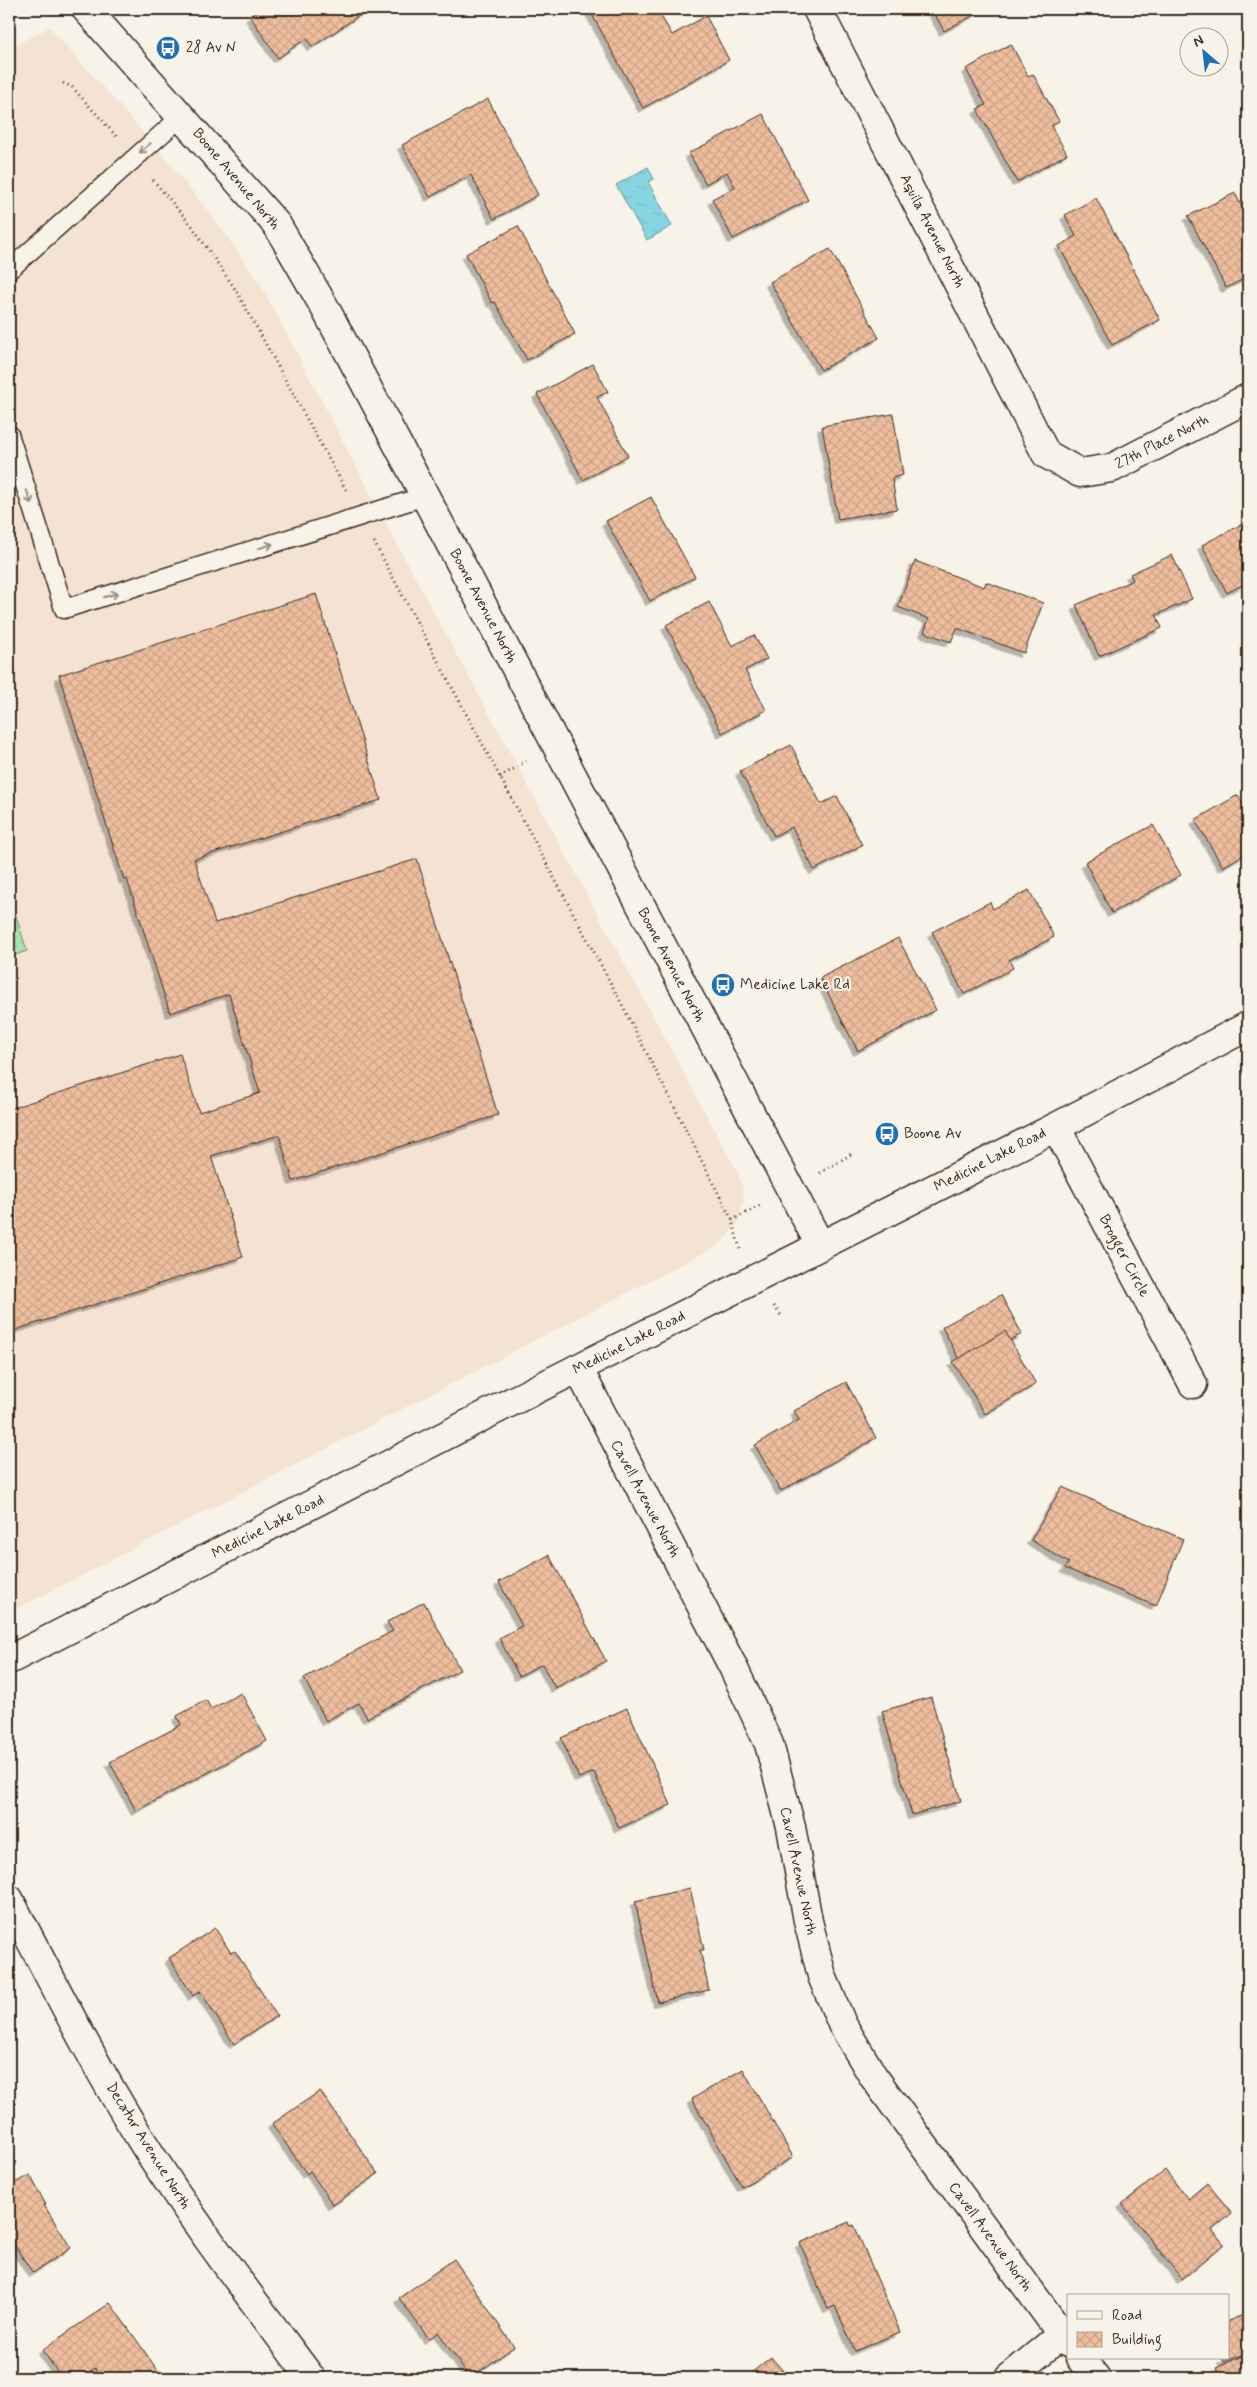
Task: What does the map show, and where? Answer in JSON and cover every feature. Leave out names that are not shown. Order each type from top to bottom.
[{"type":"street","name":"Boone Avenue North","points":[[86,9],[277,225],[325,308],[820,1245]]},
{"type":"street","name":"Aquila Avenue North","points":[[817,9],[1046,454]]},
{"type":"street","name":"27th Place North","points":[[1046,454],[1080,473],[1112,468],[1248,398]]},
{"type":"street","name":"Medicine Lake Road","points":[[9,1660],[578,1368],[1056,1127],[1248,1026]]},
{"type":"street","name":"Brogger Circle","points":[[1056,1127],[1193,1384]]},
{"type":"street","name":"Cavell Avenue North","points":[[578,1368],[733,1667],[769,1744],[791,1827],[808,1921],[822,1976],[842,2024],[873,2076],[1065,2339]]},
{"type":"street","name":"Decatur Avenue North","points":[[9,1899],[71,2017],[139,2137],[202,2231],[311,2378]]},
{"type":"street","points":[[1008,2378],[1065,2339]]},
{"type":"street","points":[[1082,2360],[1096,2378]]},
{"type":"lane","points":[[9,270],[182,116]]},
{"type":"lane","points":[[9,434],[64,609],[425,496]]},
{"type":"path","points":[[63,83],[72,87],[135,157],[192,226],[237,292],[360,516],[616,993],[732,1220]]},
{"type":"shaded area","points":[[49,27],[154,144],[216,221],[261,285],[390,531],[739,1175],[744,1194],[738,1223],[719,1245],[9,1613],[9,49]]},
{"type":"green space","points":[[9,893],[27,951],[9,957]]},
{"type":"water","points":[[648,167],[654,179],[648,182],[672,226],[647,240],[616,185]]},
{"type":"building","points":[[261,9],[369,9],[312,47],[307,38],[278,58],[250,16]]},
{"type":"building","points":[[589,9],[657,9],[672,35],[706,16],[729,60],[643,108]]},
{"type":"building","points":[[932,9],[985,9],[944,31]]},
{"type":"building","points":[[1011,44],[1028,76],[1033,74],[1059,121],[1051,126],[1067,154],[1017,182],[977,109],[986,105],[966,69]]},
{"type":"building","points":[[488,99],[538,195],[494,219],[471,175],[430,197],[402,145]]},
{"type":"building","points":[[763,114],[808,200],[733,239],[712,199],[735,187],[727,172],[706,184],[689,153]]},
{"type":"building","points":[[1235,193],[1248,220],[1248,277],[1226,288],[1188,216]]},
{"type":"building","points":[[1096,198],[1160,320],[1112,345],[1059,246],[1076,236],[1065,215]]},
{"type":"building","points":[[518,226],[575,334],[527,360],[495,302],[492,303],[466,254]]},
{"type":"building","points":[[830,249],[879,338],[821,370],[770,282]]},
{"type":"building","points":[[593,364],[608,392],[597,397],[628,456],[583,480],[537,394]]},
{"type":"building","points":[[893,414],[903,475],[892,478],[897,509],[838,519],[822,426]]},
{"type":"building","points":[[651,497],[695,577],[650,601],[606,521]]},
{"type":"building","points":[[1248,521],[1248,582],[1227,593],[1202,545]]},
{"type":"building","points":[[1172,555],[1192,599],[1156,615],[1162,628],[1099,656],[1076,605],[1133,580],[1130,574]]},
{"type":"building","points":[[915,561],[984,587],[986,582],[1043,603],[1024,653],[957,628],[951,642],[924,632],[929,619],[898,607]]},
{"type":"building","points":[[316,594],[381,800],[194,859],[215,923],[417,859],[498,1115],[293,1181],[279,1135],[211,1156],[243,1257],[9,1332],[9,1109],[180,1054],[199,1112],[260,1093],[229,994],[170,1013],[127,879],[124,880],[59,675]]},
{"type":"building","points":[[709,602],[732,646],[754,635],[767,659],[745,670],[766,710],[722,733],[666,625]]},
{"type":"building","points":[[791,745],[821,804],[837,796],[862,845],[814,870],[792,827],[774,836],[740,771]]},
{"type":"building","points":[[1238,795],[1248,812],[1248,852],[1223,867],[1195,820]]},
{"type":"building","points":[[1153,825],[1181,875],[1112,913],[1085,862]]},
{"type":"building","points":[[1029,890],[1054,937],[1009,960],[1013,968],[964,994],[932,932],[990,902],[993,909]]},
{"type":"building","points":[[898,938],[936,1010],[858,1051],[820,978]]},
{"type":"building","points":[[1001,1295],[1022,1334],[962,1365],[942,1327]]},
{"type":"building","points":[[1005,1331],[1036,1384],[985,1414],[953,1362]]},
{"type":"building","points":[[846,1382],[876,1438],[781,1491],[755,1445],[799,1420],[794,1411]]},
{"type":"building","points":[[1062,1487],[1183,1539],[1156,1606],[1065,1568],[1069,1563],[1031,1540]]},
{"type":"building","points":[[549,1555],[606,1661],[555,1688],[542,1664],[519,1676],[499,1638],[522,1626],[499,1582]]},
{"type":"building","points":[[424,1602],[460,1670],[367,1718],[359,1703],[326,1721],[304,1678],[393,1631],[387,1622]]},
{"type":"building","points":[[241,1693],[267,1741],[136,1811],[110,1762],[181,1725],[177,1716],[206,1700],[211,1709]]},
{"type":"building","points":[[931,1697],[961,1801],[912,1815],[882,1711]]},
{"type":"building","points":[[627,1708],[671,1805],[619,1828],[594,1772],[579,1778],[561,1738]]},
{"type":"building","points":[[690,1888],[704,1950],[700,1950],[709,1990],[658,2002],[635,1901]]},
{"type":"building","points":[[215,1928],[231,1953],[235,1951],[277,2016],[234,2044],[200,1991],[193,1996],[169,1958]]},
{"type":"building","points":[[743,2069],[793,2157],[742,2187],[692,2099]]},
{"type":"building","points":[[320,2091],[378,2174],[333,2205],[310,2171],[307,2174],[272,2124]]},
{"type":"building","points":[[1165,2170],[1188,2199],[1207,2183],[1232,2213],[1212,2230],[1224,2244],[1182,2279],[1122,2204]]},
{"type":"building","points":[[30,2175],[46,2205],[44,2205],[71,2248],[33,2273],[9,2237],[9,2186]]},
{"type":"building","points":[[849,2222],[850,2226],[854,2225],[900,2332],[855,2351],[835,2306],[828,2309],[800,2243]]},
{"type":"building","points":[[454,2259],[514,2347],[470,2378],[438,2332],[429,2339],[399,2298]]},
{"type":"building","points":[[110,2303],[163,2378],[102,2378],[95,2368],[81,2378],[62,2378],[42,2350]]},
{"type":"building","points":[[1248,2313],[1248,2352],[1230,2360],[1230,2320]]},
{"type":"building","points":[[1248,2353],[1248,2378],[1221,2378],[1216,2368]]},
{"type":"building","points":[[771,2357],[789,2378],[745,2378]]},
{"type":"place","name":"28 Av N","points":[[168,48]]},
{"type":"place","name":"Medicine Lake Rd","points":[[723,985]]},
{"type":"place","name":"Boone Av","points":[[887,1134]]}]
